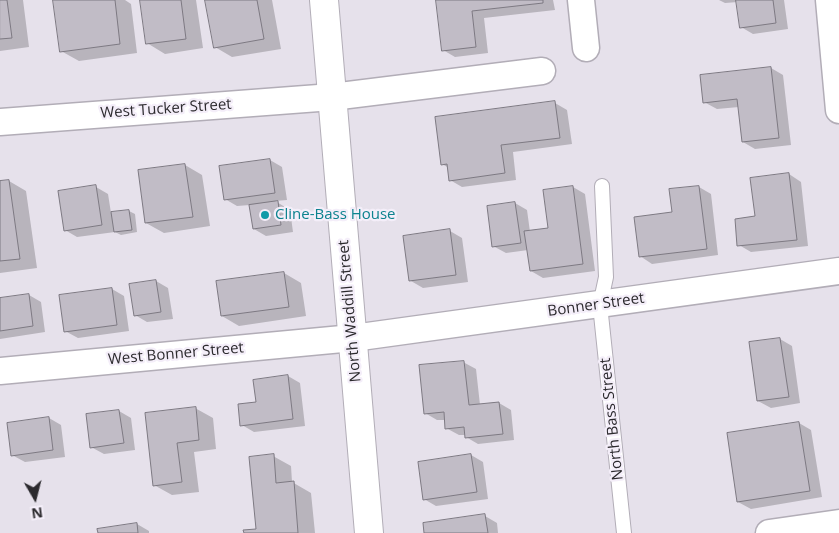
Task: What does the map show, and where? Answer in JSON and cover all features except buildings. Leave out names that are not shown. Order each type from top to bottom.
[{"type":"street","name":"North Waddill Street","points":[[324,0],[369,533]]},
{"type":"street","points":[[581,0],[586,48]]},
{"type":"street","points":[[829,0],[835,27],[839,110]]},
{"type":"street","name":"West Tucker Street","points":[[0,122],[332,97],[542,72]]},
{"type":"street","name":"Bonner Street","points":[[353,338],[839,271]]},
{"type":"street","name":"West Bonner Street","points":[[0,371],[353,338]]},
{"type":"street","points":[[769,533],[839,523]]},
{"type":"lane","name":"North Bass Street","points":[[602,186],[606,277],[600,305],[624,533]]},
{"type":"place","name":"Cline-Bass House","points":[[265,215]]}]
